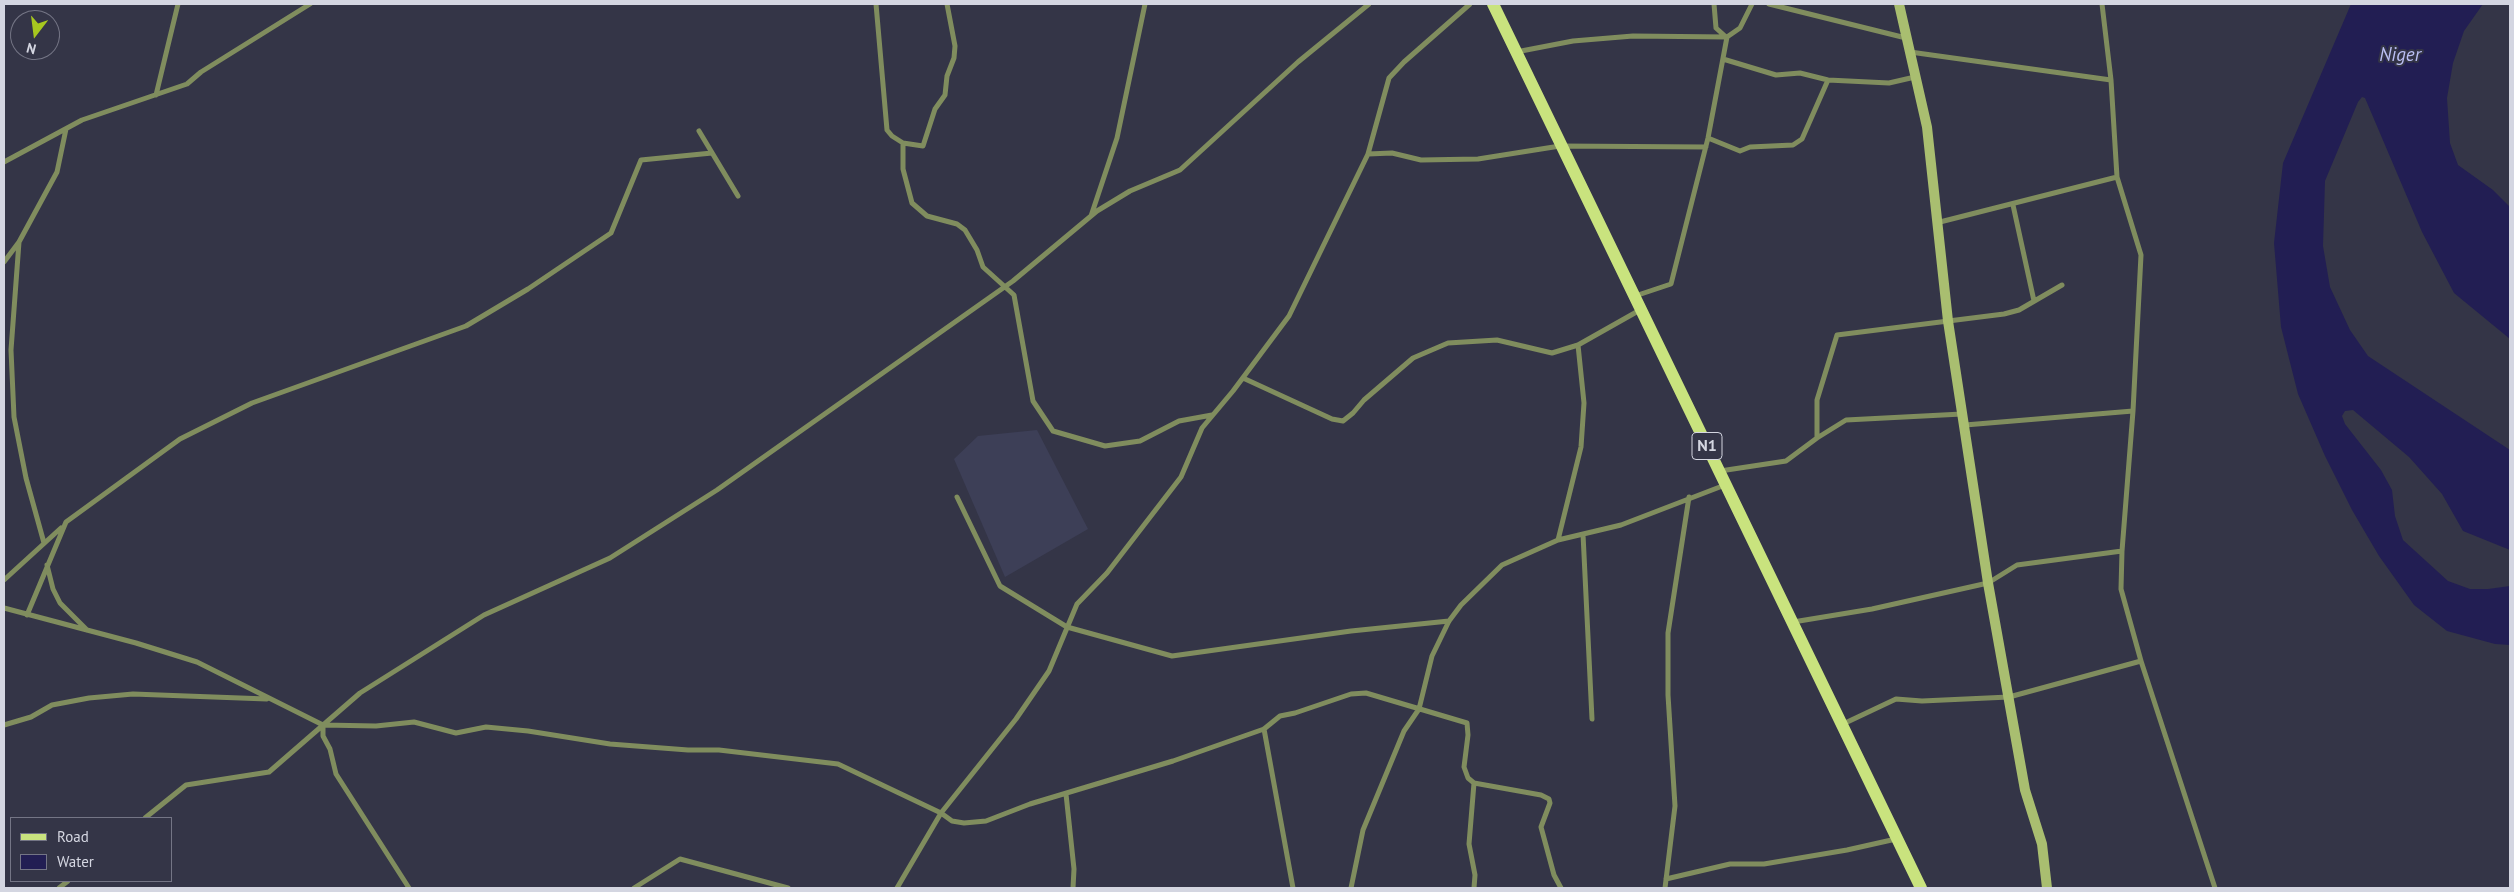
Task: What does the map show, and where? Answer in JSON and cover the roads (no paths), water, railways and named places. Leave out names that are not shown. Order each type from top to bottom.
[{"type":"main road","name":"N1","points":[[1493,4],[1560,146],[1921,888]]},
{"type":"street","points":[[156,95],[178,4]]},
{"type":"street","points":[[4,162],[82,120],[187,84],[201,72],[310,4]]},
{"type":"street","points":[[876,4],[887,130],[892,136],[903,143],[923,146],[935,109],[945,95],[947,76],[954,58],[955,46],[947,4]]},
{"type":"street","points":[[1090,217],[1117,138],[1145,4]]},
{"type":"street","points":[[146,817],[186,785],[269,772],[360,693],[484,615],[610,558],[709,495],[1005,286],[1090,217],[1130,191],[1180,170],[1298,62],[1369,4]]},
{"type":"street","points":[[897,888],[941,813],[1016,719],[1049,672],[1077,604],[1107,573],[1181,477],[1202,428],[1243,378],[1289,316],[1368,154],[1389,78],[1404,62],[1470,4]]},
{"type":"street","points":[[1714,4],[1716,28],[1727,37]]},
{"type":"street","points":[[1516,52],[1573,41],[1633,36],[1727,37],[1740,28],[1752,4]]},
{"type":"street","points":[[1769,4],[1906,38]]},
{"type":"street","points":[[1899,4],[1927,127],[1948,321],[1988,583],[2025,790],[2042,844],[2047,888]]},
{"type":"street","points":[[2102,4],[2111,80],[2117,177],[2141,255],[2121,589],[2215,888]]},
{"type":"street","points":[[1634,296],[1671,284],[1706,147],[1727,37]]},
{"type":"street","points":[[1910,52],[2111,80]]},
{"type":"street","points":[[1723,58],[1776,74],[1800,73],[1828,80],[1889,83],[1915,77]]},
{"type":"street","points":[[1708,138],[1740,151],[1750,147],[1793,145],[1802,139],[1828,80]]},
{"type":"street","points":[[4,262],[19,242],[57,172],[66,129]]},
{"type":"street","points":[[699,131],[738,196]]},
{"type":"street","points":[[903,143],[903,169],[912,203],[927,216],[957,224],[964,230],[977,250],[984,267],[1014,295],[1033,401],[1053,431],[1105,446],[1140,441],[1179,421],[1213,415]]},
{"type":"street","points":[[1368,154],[1392,154],[1421,160],[1478,159],[1560,146],[1706,147]]},
{"type":"street","points":[[4,580],[66,522],[188,435],[252,403],[466,326],[528,289],[611,233],[641,160],[712,153]]},
{"type":"street","points":[[1936,223],[2013,205],[2117,177]]},
{"type":"street","points":[[2013,205],[2034,301]]},
{"type":"street","points":[[19,242],[10,350],[14,417],[26,478],[44,543]]},
{"type":"street","points":[[1817,438],[1817,400],[1837,335],[2004,314],[2019,310],[2062,285]]},
{"type":"street","points":[[1243,378],[1332,419],[1343,421],[1364,400],[1413,358],[1448,343],[1497,340],[1552,353],[1578,344],[1640,309]]},
{"type":"street","points":[[1558,540],[1581,448],[1584,403],[1578,344]]},
{"type":"street","points":[[1719,471],[1786,461],[1846,420],[1963,420],[2133,412]]},
{"type":"street","points":[[1351,888],[1363,830],[1404,731],[1420,709],[1432,656],[1448,621],[1462,605],[1502,565],[1558,540],[1621,525],[1689,497],[1726,485]]},
{"type":"street","points":[[957,497],[1000,586],[1067,627],[1172,656],[1352,631],[1448,621]]},
{"type":"street","points":[[1665,888],[1676,806],[1668,695],[1668,633],[1689,497]]},
{"type":"street","points":[[26,615],[66,522]]},
{"type":"street","points":[[1583,534],[1592,719]]},
{"type":"street","points":[[1793,622],[1872,609],[1988,583],[2017,564],[2122,551]]},
{"type":"street","points":[[47,564],[53,589],[60,603],[87,631]]},
{"type":"street","points":[[4,608],[197,662],[323,725],[376,726],[414,722],[456,733],[486,727],[528,731],[610,744],[688,750],[718,750],[838,764],[941,813],[952,821],[974,824],[1173,761],[1264,729],[1280,716],[1296,713],[1360,692],[1467,723],[1468,735],[1464,766],[1468,778],[1474,783],[1541,795],[1549,799],[1550,803],[1541,827],[1554,875],[1561,888]]},
{"type":"street","points":[[1842,725],[1896,699],[1922,701],[2009,697],[2142,660]]},
{"type":"street","points":[[4,725],[31,717],[52,704],[89,698],[133,694],[270,699]]},
{"type":"street","points":[[323,725],[323,736],[330,749],[336,774],[409,888]]},
{"type":"street","points":[[1264,729],[1293,888]]},
{"type":"street","points":[[1474,783],[1470,844],[1475,875],[1474,888]]},
{"type":"street","points":[[1066,794],[1074,868],[1073,888]]},
{"type":"street","points":[[1666,879],[1730,864],[1774,862],[1847,850],[1897,839]]},
{"type":"street","points":[[634,888],[680,858],[788,888]]},
{"type":"water","name":"Niger","points":[[2351,4],[2483,4],[2464,31],[2453,63],[2447,98],[2450,143],[2458,165],[2493,190],[2510,207],[2510,339],[2454,293],[2422,232],[2365,98],[2362,97],[2358,102],[2325,181],[2323,246],[2330,287],[2350,330],[2368,356],[2510,450],[2510,550],[2463,531],[2442,494],[2409,457],[2353,410],[2345,411],[2342,416],[2345,424],[2381,470],[2392,490],[2395,516],[2403,540],[2448,581],[2470,589],[2510,586],[2510,645],[2495,644],[2447,631],[2414,605],[2379,556],[2352,510],[2325,456],[2298,394],[2281,327],[2274,243],[2283,163]]}]
